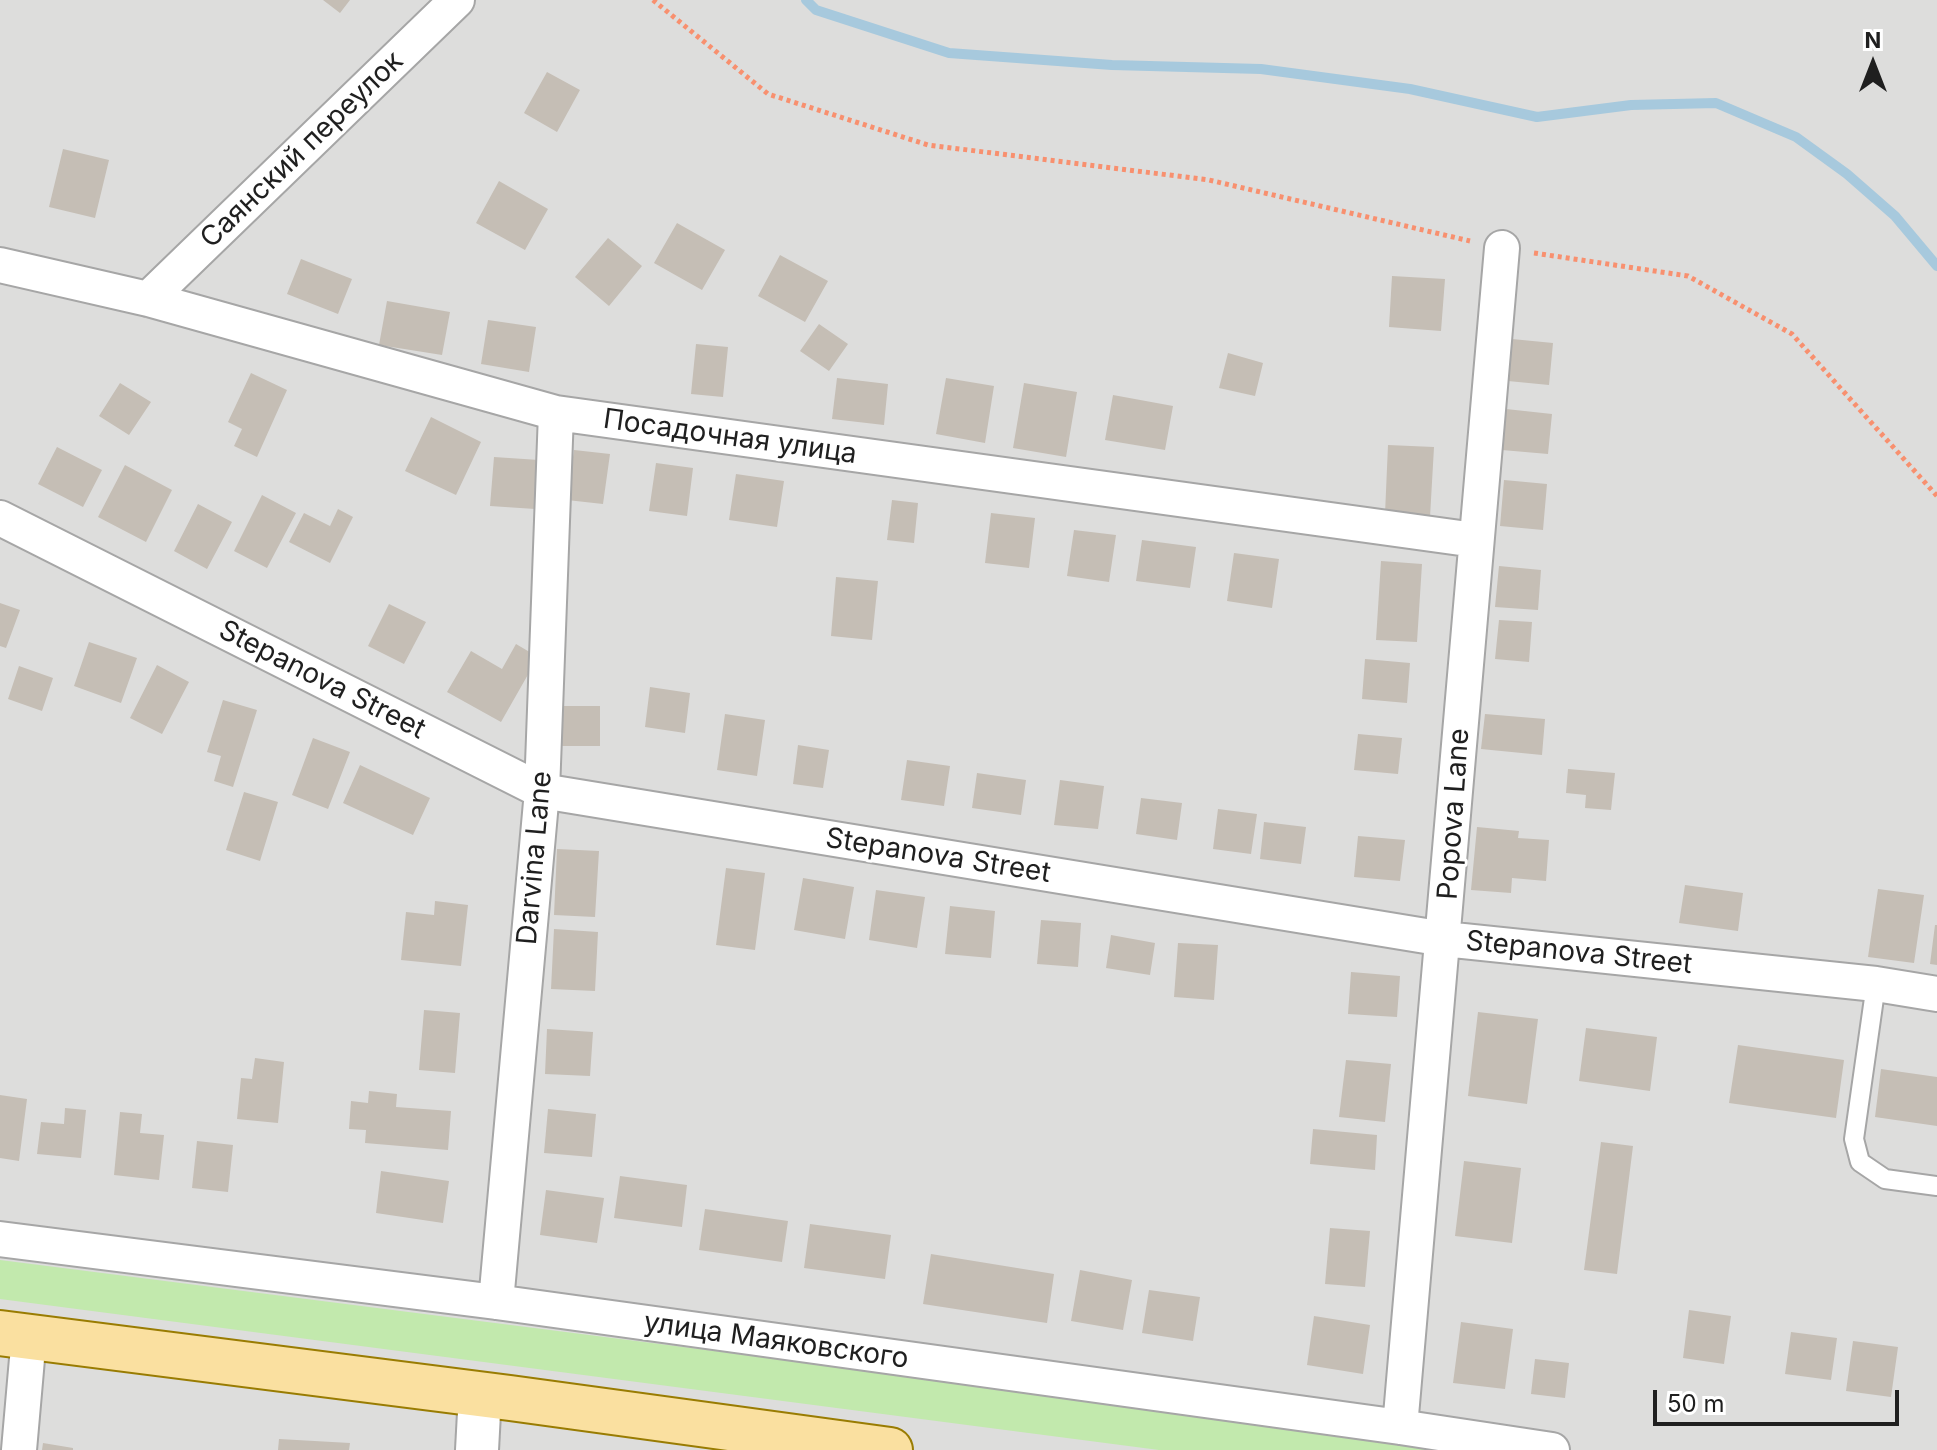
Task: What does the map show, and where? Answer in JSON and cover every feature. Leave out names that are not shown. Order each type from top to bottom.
[{"type":"main road","points":[[14,1334],[890,1450]]},
{"type":"street","name":"Саянский переулок","points":[[148,299],[457,0]]},
{"type":"street","name":"Popova Lane","points":[[1400,1427],[1502,248]]},
{"type":"street","name":"Посадочная улица","points":[[0,265],[148,299],[556,413],[1475,540]]},
{"type":"street","name":"Darvina Lane","points":[[496,1302],[542,791],[556,413]]},
{"type":"street","name":"Stepanova Street","points":[[0,518],[542,791],[1444,939],[1876,984],[1937,994]]},
{"type":"street","name":"улица Маяковского","points":[[0,1239],[496,1302],[1552,1450]]},
{"type":"street","points":[[14,1334],[19,1450]]},
{"type":"street","points":[[477,1450],[480,1394]]},
{"type":"lane","points":[[1876,984],[1854,1139],[1860,1162],[1885,1179],[1937,1186]]},
{"type":"path","points":[[653,0],[768,94],[928,145],[1209,180],[1502,248],[1688,276],[1792,334],[1937,496]]},
{"type":"shaded area","points":[[0,0],[1937,0],[1937,1450],[0,1450]]},
{"type":"green space","points":[[0,1260],[1084,1398],[1436,1450],[1159,1450],[0,1299]]},
{"type":"building","points":[[323,0],[350,0],[340,13]]},
{"type":"building","points":[[547,72],[580,90],[557,132],[524,113]]},
{"type":"building","points":[[63,149],[109,160],[95,218],[49,207]]},
{"type":"building","points":[[499,181],[548,209],[525,250],[476,223]]},
{"type":"building","points":[[677,223],[725,250],[702,290],[654,263]]},
{"type":"building","points":[[608,238],[642,266],[609,306],[575,277]]},
{"type":"building","points":[[780,255],[828,281],[805,322],[758,296]]},
{"type":"building","points":[[301,259],[352,279],[338,314],[287,294]]},
{"type":"building","points":[[1392,276],[1445,279],[1441,331],[1389,327]]},
{"type":"building","points":[[387,301],[450,312],[442,355],[379,345]]},
{"type":"building","points":[[488,320],[536,327],[529,372],[481,364]]},
{"type":"building","points":[[819,324],[848,344],[829,371],[800,351]]},
{"type":"building","points":[[1512,339],[1553,343],[1549,385],[1508,381]]},
{"type":"building","points":[[696,344],[728,347],[723,397],[691,394]]},
{"type":"building","points":[[1228,353],[1263,363],[1255,396],[1219,388]]},
{"type":"building","points":[[251,373],[287,390],[257,457],[234,446],[242,429],[228,422]]},
{"type":"building","points":[[837,378],[888,384],[884,425],[832,419]]},
{"type":"building","points":[[946,378],[994,386],[985,443],[936,434]]},
{"type":"building","points":[[120,383],[151,402],[129,435],[99,416]]},
{"type":"building","points":[[1024,383],[1077,392],[1066,457],[1013,448]]},
{"type":"building","points":[[1113,395],[1173,406],[1165,450],[1105,440]]},
{"type":"building","points":[[1506,409],[1552,414],[1548,454],[1502,450]]},
{"type":"building","points":[[431,417],[481,442],[456,495],[405,471]]},
{"type":"building","points":[[1388,445],[1434,447],[1430,517],[1385,514]]},
{"type":"building","points":[[57,447],[102,470],[83,507],[38,484]]},
{"type":"building","points":[[574,450],[610,454],[603,504],[567,500]]},
{"type":"building","points":[[494,457],[539,460],[535,509],[490,506]]},
{"type":"building","points":[[656,463],[693,468],[687,516],[649,511]]},
{"type":"building","points":[[125,465],[172,490],[146,542],[98,517]]},
{"type":"building","points":[[736,474],[784,481],[777,527],[729,520]]},
{"type":"building","points":[[1504,480],[1547,484],[1543,530],[1500,526]]},
{"type":"building","points":[[262,495],[296,513],[267,568],[234,551]]},
{"type":"building","points":[[892,500],[918,503],[914,543],[887,540]]},
{"type":"building","points":[[198,504],[232,522],[207,569],[174,551]]},
{"type":"building","points":[[338,509],[353,517],[330,563],[289,542],[304,513],[330,526]]},
{"type":"building","points":[[991,513],[1035,518],[1029,568],[985,563]]},
{"type":"building","points":[[1074,530],[1116,535],[1109,582],[1067,576]]},
{"type":"building","points":[[1142,540],[1196,547],[1190,588],[1136,581]]},
{"type":"building","points":[[1234,553],[1279,559],[1272,608],[1227,601]]},
{"type":"building","points":[[1381,561],[1422,564],[1417,642],[1376,640]]},
{"type":"building","points":[[1499,566],[1541,570],[1538,610],[1495,607]]},
{"type":"building","points":[[836,577],[878,581],[872,640],[831,636]]},
{"type":"building","points":[[0,603],[20,610],[6,648],[0,646]]},
{"type":"building","points":[[389,604],[426,622],[404,664],[368,646]]},
{"type":"building","points":[[1499,620],[1532,622],[1529,662],[1495,659]]},
{"type":"building","points":[[89,642],[137,658],[121,703],[74,686]]},
{"type":"building","points":[[516,644],[538,657],[501,722],[447,692],[471,651],[502,669]]},
{"type":"building","points":[[1365,659],[1410,663],[1407,703],[1362,699]]},
{"type":"building","points":[[157,665],[189,682],[162,734],[130,718]]},
{"type":"building","points":[[19,666],[53,678],[42,711],[8,699]]},
{"type":"building","points":[[650,687],[690,693],[685,733],[645,727]]},
{"type":"building","points":[[223,700],[257,710],[233,787],[214,781],[221,756],[207,752]]},
{"type":"building","points":[[559,706],[600,706],[600,746],[559,746]]},
{"type":"building","points":[[725,714],[765,720],[757,776],[717,770]]},
{"type":"building","points":[[1485,714],[1545,719],[1542,755],[1481,749]]},
{"type":"building","points":[[1358,734],[1402,738],[1398,774],[1354,770]]},
{"type":"building","points":[[313,738],[350,752],[328,809],[292,795]]},
{"type":"building","points":[[798,745],[829,750],[823,788],[793,784]]},
{"type":"building","points":[[907,760],[950,766],[944,806],[901,800]]},
{"type":"building","points":[[360,765],[430,798],[413,835],[343,803]]},
{"type":"building","points":[[1568,769],[1615,773],[1611,810],[1585,808],[1586,795],[1566,793]]},
{"type":"building","points":[[977,773],[1026,780],[1021,815],[972,808]]},
{"type":"building","points":[[1060,780],[1104,786],[1098,829],[1054,825]]},
{"type":"building","points":[[244,792],[278,802],[260,861],[226,850]]},
{"type":"building","points":[[1141,798],[1182,803],[1177,840],[1136,834]]},
{"type":"building","points":[[1218,809],[1257,814],[1251,854],[1213,849]]},
{"type":"building","points":[[1264,822],[1306,827],[1301,864],[1260,859]]},
{"type":"building","points":[[1477,827],[1519,831],[1518,838],[1549,840],[1546,881],[1512,878],[1511,893],[1471,890]]},
{"type":"building","points":[[1358,836],[1405,840],[1400,881],[1354,877]]},
{"type":"building","points":[[557,849],[599,851],[595,917],[554,915]]},
{"type":"building","points":[[726,868],[765,873],[755,950],[716,945]]},
{"type":"building","points":[[803,878],[854,887],[845,939],[794,930]]},
{"type":"building","points":[[1685,885],[1743,893],[1738,931],[1679,923]]},
{"type":"building","points":[[1878,889],[1924,895],[1914,963],[1868,957]]},
{"type":"building","points":[[876,890],[925,897],[917,948],[869,940]]},
{"type":"building","points":[[435,901],[468,905],[461,966],[401,960],[406,912],[434,915]]},
{"type":"building","points":[[950,906],[995,911],[991,958],[945,954]]},
{"type":"building","points":[[1041,920],[1081,923],[1078,967],[1037,964]]},
{"type":"building","points":[[1937,925],[1937,965],[1930,964]]},
{"type":"building","points":[[554,929],[598,932],[595,991],[551,989]]},
{"type":"building","points":[[1111,935],[1155,943],[1150,975],[1106,968]]},
{"type":"building","points":[[1178,943],[1218,945],[1214,1000],[1174,997]]},
{"type":"building","points":[[1351,972],[1400,976],[1397,1017],[1348,1014]]},
{"type":"building","points":[[424,1010],[460,1013],[455,1073],[419,1070]]},
{"type":"building","points":[[1478,1012],[1538,1019],[1527,1104],[1468,1096]]},
{"type":"building","points":[[1586,1028],[1657,1037],[1650,1091],[1579,1081]]},
{"type":"building","points":[[547,1029],[593,1032],[590,1076],[545,1074]]},
{"type":"building","points":[[1738,1045],[1844,1060],[1836,1118],[1729,1103]]},
{"type":"building","points":[[255,1058],[284,1062],[278,1123],[237,1119],[241,1078],[252,1079]]},
{"type":"building","points":[[1346,1060],[1391,1064],[1385,1122],[1339,1117]]},
{"type":"building","points":[[1881,1069],[1937,1077],[1937,1126],[1875,1117]]},
{"type":"building","points":[[369,1091],[397,1094],[396,1107],[451,1111],[448,1150],[365,1143],[366,1130],[349,1129],[351,1101],[368,1103]]},
{"type":"building","points":[[0,1095],[27,1099],[19,1161],[0,1158]]},
{"type":"building","points":[[65,1108],[86,1110],[81,1158],[37,1154],[41,1122],[64,1124]]},
{"type":"building","points":[[548,1109],[596,1114],[592,1157],[544,1153]]},
{"type":"building","points":[[120,1112],[142,1114],[140,1133],[164,1135],[159,1180],[114,1175]]},
{"type":"building","points":[[1313,1129],[1377,1135],[1375,1170],[1310,1164]]},
{"type":"building","points":[[197,1141],[233,1145],[228,1192],[192,1188]]},
{"type":"building","points":[[1601,1142],[1633,1146],[1617,1274],[1584,1270]]},
{"type":"building","points":[[1464,1161],[1521,1168],[1512,1243],[1455,1236]]},
{"type":"building","points":[[381,1171],[449,1181],[443,1223],[376,1213]]},
{"type":"building","points":[[620,1176],[687,1185],[682,1227],[614,1218]]},
{"type":"building","points":[[546,1190],[604,1198],[597,1243],[540,1235]]},
{"type":"building","points":[[705,1209],[788,1221],[782,1262],[699,1250]]},
{"type":"building","points":[[810,1224],[891,1235],[885,1279],[804,1268]]},
{"type":"building","points":[[1330,1228],[1370,1231],[1365,1287],[1325,1284]]},
{"type":"building","points":[[931,1254],[1054,1274],[1047,1323],[923,1304]]},
{"type":"building","points":[[1080,1270],[1132,1280],[1123,1330],[1071,1321]]},
{"type":"building","points":[[1149,1290],[1200,1297],[1193,1341],[1142,1333]]},
{"type":"building","points":[[1689,1310],[1731,1316],[1724,1364],[1683,1358]]},
{"type":"building","points":[[1314,1316],[1370,1325],[1363,1374],[1307,1365]]},
{"type":"building","points":[[1461,1322],[1513,1329],[1505,1389],[1453,1383]]},
{"type":"building","points":[[1791,1332],[1837,1338],[1831,1380],[1785,1374]]},
{"type":"building","points":[[1853,1341],[1898,1347],[1891,1397],[1846,1391]]},
{"type":"building","points":[[1535,1359],[1569,1363],[1565,1398],[1531,1394]]},
{"type":"building","points":[[279,1439],[350,1443],[349,1450],[278,1450]]},
{"type":"building","points":[[43,1443],[73,1448],[73,1450],[42,1450]]},
{"type":"waterway","points":[[806,0],[816,10],[949,53],[1112,65],[1261,69],[1410,89],[1537,117],[1631,105],[1716,103],[1796,137],[1847,174],[1895,216],[1937,266]]}]
